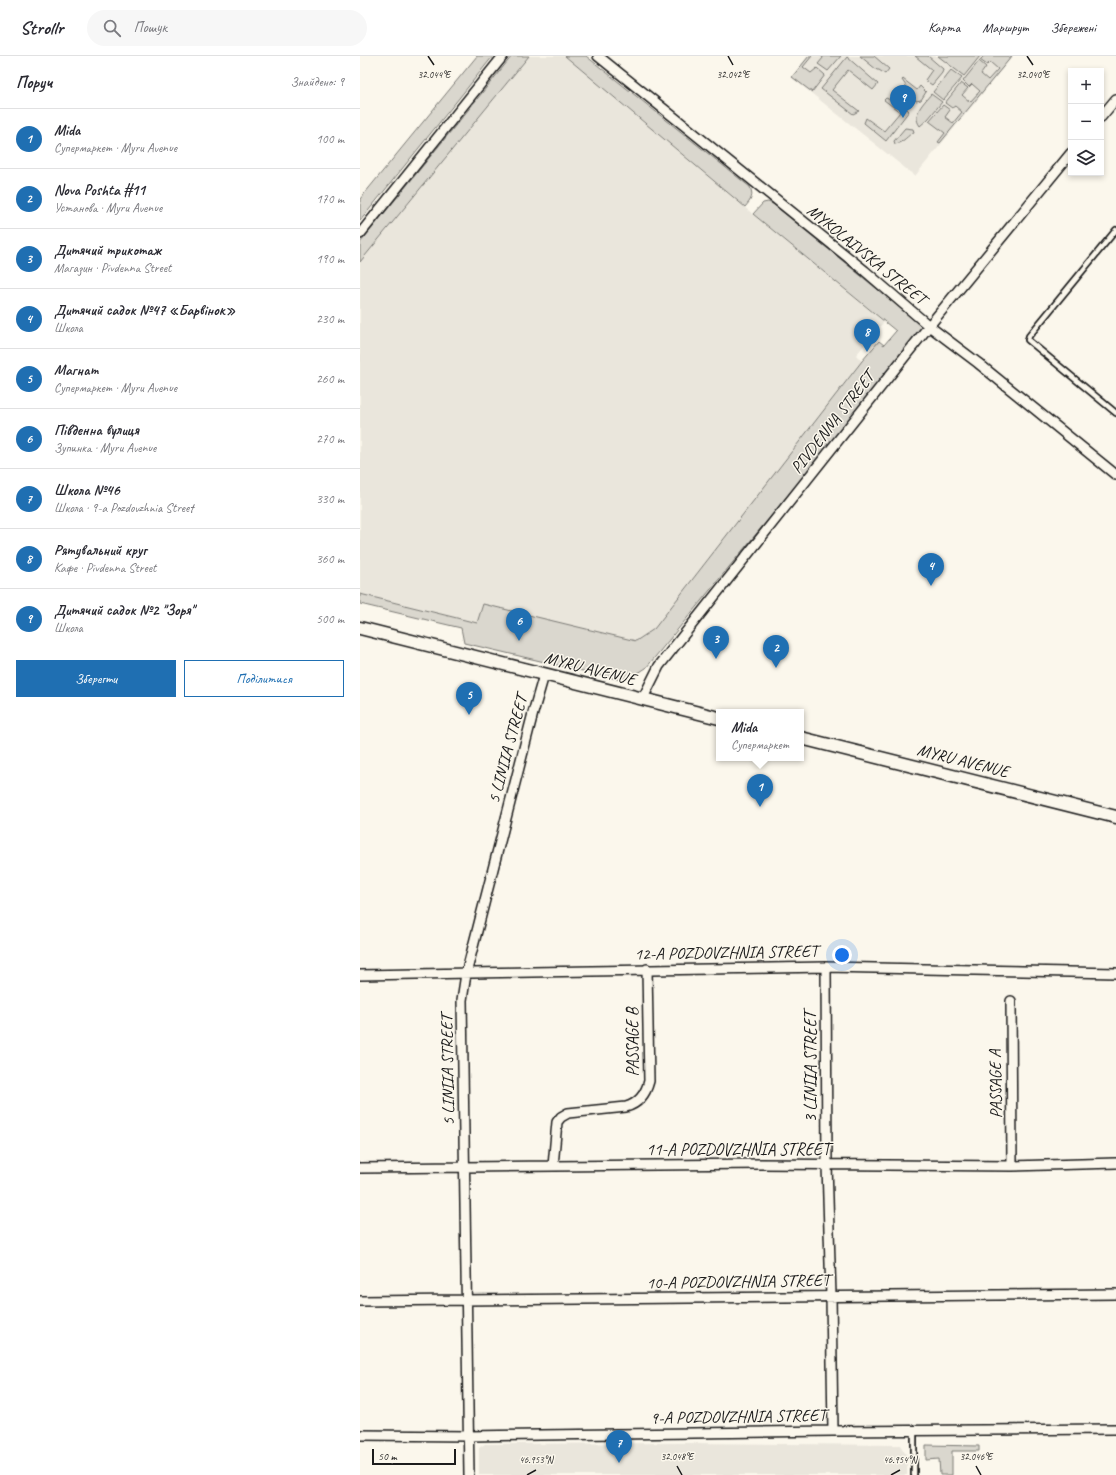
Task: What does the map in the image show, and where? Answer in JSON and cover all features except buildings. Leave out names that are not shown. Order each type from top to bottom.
[{"type":"main road","name":"MYRU AVENUE","points":[[360,628],[716,717]]},
{"type":"main road","name":"MYRU AVENUE","points":[[804,739],[1116,817]]},
{"type":"street","points":[[360,234],[503,56]]},
{"type":"street","name":"MYKOLAIVSKA STREET","points":[[598,56],[929,326],[1115,472]]},
{"type":"street","points":[[1104,113],[1116,99]]},
{"type":"street","name":"PIVDENNA STREET","points":[[644,698],[659,666],[929,326],[1068,157]]},
{"type":"street","name":"5 LINIIA STREET","points":[[469,1475],[462,1000],[466,974],[532,713],[544,675]]},
{"type":"street","name":"12-A POZDOVZHNIA STREET","points":[[360,975],[826,967],[1116,973]]},
{"type":"street","name":"3 LINIIA STREET","points":[[826,967],[827,1165],[833,1431]]},
{"type":"street","name":"PASSAGE B","points":[[553,1166],[557,1122],[561,1117],[568,1113],[634,1105],[646,1091],[649,1080],[647,969]]},
{"type":"street","name":"PASSAGE A","points":[[1011,1001],[1012,1166]]},
{"type":"street","name":"11-A POZDOVZHNIA STREET","points":[[360,1168],[762,1164],[1012,1166],[1116,1163]]},
{"type":"street","name":"10-A POZDOVZHNIA STREET","points":[[360,1301],[1116,1294]]},
{"type":"street","name":"9-A POZDOVZHNIA STREET","points":[[360,1435],[469,1436],[1116,1429]]},
{"type":"lane","points":[[1116,230],[1028,336],[1028,340],[1116,413]]},
{"type":"lane","points":[[914,1431],[914,1475]]},
{"type":"shaded area","points":[[477,56],[493,56],[360,221],[360,199]]},
{"type":"shaded area","points":[[512,56],[529,56],[360,262],[360,243]]},
{"type":"shaded area","points":[[529,56],[565,56],[884,322],[856,355],[862,361],[654,629],[636,641],[483,604],[478,623],[360,594],[360,262]]},
{"type":"shaded area","points":[[565,56],[586,56],[750,187],[752,195],[745,207]]},
{"type":"shaded area","points":[[808,56],[1013,56],[915,176],[791,77]]},
{"type":"shaded area","points":[[809,56],[812,56],[803,67],[811,73],[817,68],[825,75],[812,92],[792,77]]},
{"type":"shaded area","points":[[822,56],[841,56],[828,71],[818,64],[823,58]]},
{"type":"shaded area","points":[[860,56],[874,56],[889,69],[885,74],[877,70]]},
{"type":"shaded area","points":[[915,56],[928,56],[943,69],[942,73],[932,85],[925,80],[932,70]]},
{"type":"shaded area","points":[[938,56],[980,56],[964,76]]},
{"type":"shaded area","points":[[984,56],[1012,56],[940,143],[938,142],[945,133],[929,121],[943,105],[950,110],[945,117],[953,123],[962,112],[955,106],[952,108],[945,103],[961,83],[968,88],[962,95],[970,102],[980,91],[972,84],[969,87],[963,81],[979,61],[986,67],[981,74],[988,80],[998,69],[990,62],[987,65],[980,60]]},
{"type":"shaded area","points":[[847,57],[878,84],[873,90],[848,70],[832,90],[859,111],[853,114],[821,89]]},
{"type":"shaded area","points":[[951,70],[962,78],[943,100],[933,92]]},
{"type":"shaded area","points":[[903,79],[917,90],[920,86],[926,92],[921,100],[916,101],[902,80]]},
{"type":"shaded area","points":[[931,94],[942,102],[920,126],[917,117],[918,113],[922,105]]},
{"type":"shaded area","points":[[886,98],[905,107],[909,111],[886,141],[864,123],[866,118],[884,131],[900,112],[884,100]]},
{"type":"shaded area","points":[[905,128],[913,129],[914,132],[895,144],[894,141]]},
{"type":"shaded area","points":[[768,202],[773,204],[920,324],[922,332],[646,668],[635,675],[621,680],[464,643],[461,628],[360,604],[360,594],[477,623],[483,604],[636,641],[654,629],[862,361],[879,341],[884,345],[896,331],[753,214],[763,203]]},
{"type":"shaded area","points":[[685,1443],[900,1445],[907,1456],[907,1475],[479,1475],[479,1448],[485,1444]]},
{"type":"shaded area","points":[[926,1445],[979,1446],[979,1451],[952,1451],[952,1475],[940,1475],[939,1459],[926,1460]]},
{"type":"place","name":"Дитячий садок №2 \"Зоря\"","points":[[903,118]]},
{"type":"place","name":"Рятувальний круг","points":[[867,352]]},
{"type":"place","name":"Дитячий садок №47 «Барвінок»","points":[[931,586]]},
{"type":"place","name":"Південна вулиця","points":[[519,641]]},
{"type":"place","name":"Дитячий трикотаж","points":[[716,659]]},
{"type":"place","name":"Nova Poshta #11","points":[[776,668]]},
{"type":"place","name":"Магнат","points":[[469,715]]},
{"type":"place","name":"Mida","points":[[760,807]]},
{"type":"place","name":"Школа №46","points":[[619,1463]]}]
